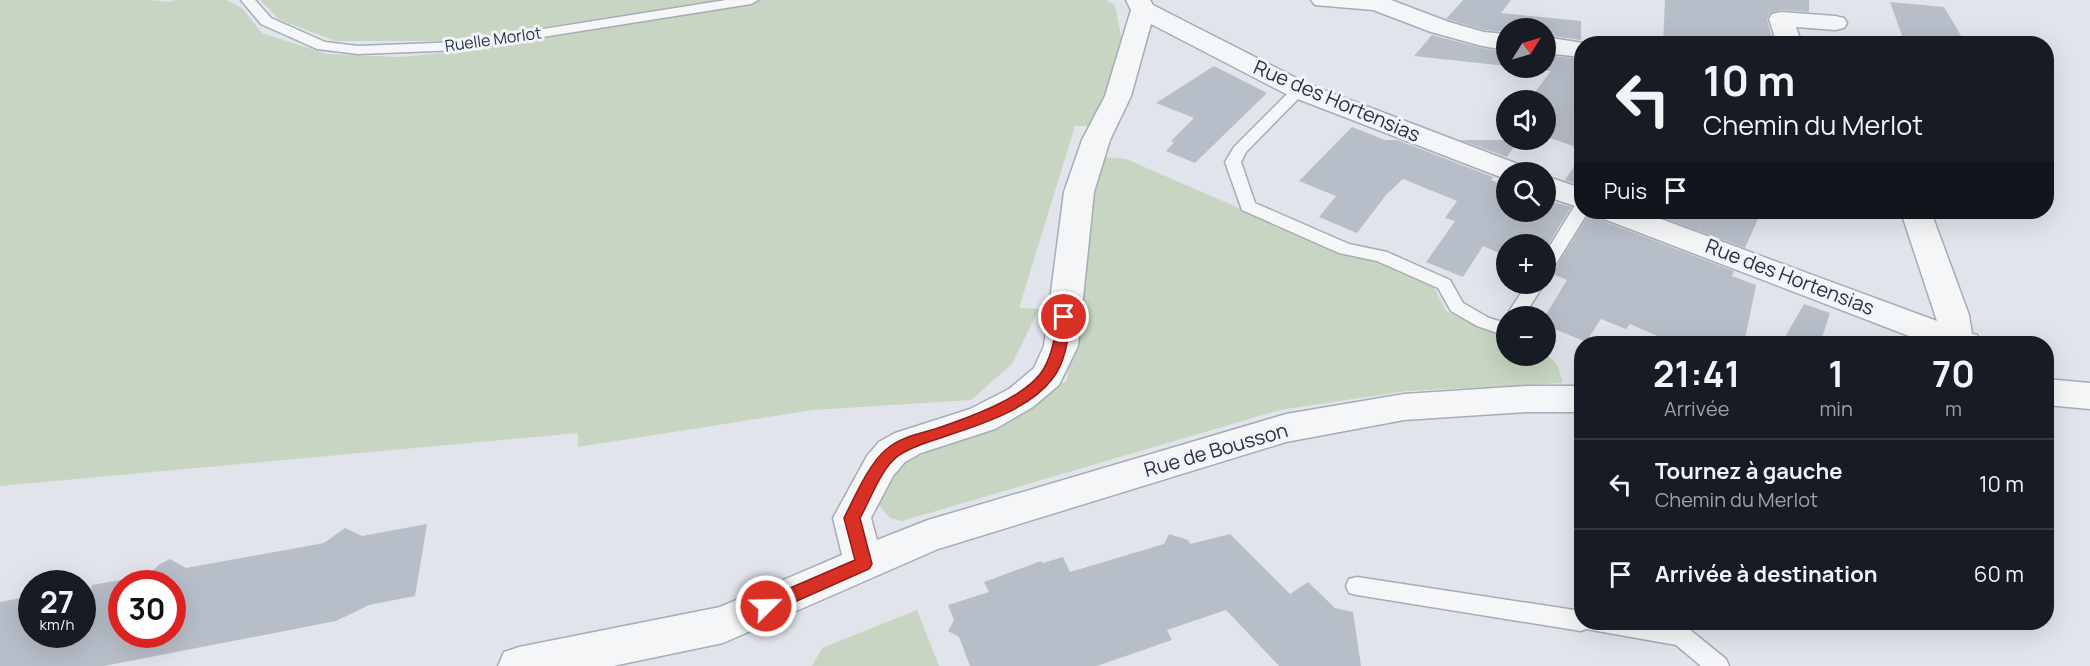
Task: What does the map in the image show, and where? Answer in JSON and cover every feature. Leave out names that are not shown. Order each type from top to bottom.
[{"type":"street","points":[[1323,0],[1378,1],[1440,27],[1496,41]]},
{"type":"street","points":[[864,564],[852,518],[880,466],[892,452],[908,443],[982,419],[1022,398],[1047,376],[1061,346],[1079,192],[1096,140],[1118,96],[1140,5]]},
{"type":"street","name":"Rue des Hortensias","points":[[1140,5],[1299,90],[1496,165]]},
{"type":"street","points":[[1787,36],[1781,19],[1835,23]]},
{"type":"street","points":[[1556,46],[1574,48]]},
{"type":"street","points":[[1556,189],[1574,196]]},
{"type":"street","name":"Rue des Hortensias","points":[[1633,219],[1948,336]]},
{"type":"street","points":[[1919,219],[1959,336]]},
{"type":"street","points":[[2054,393],[2090,396]]},
{"type":"street","name":"Rue de Bousson","points":[[519,666],[723,625],[928,536],[1286,428],[1404,407],[1527,399],[1574,399]]},
{"type":"lane","name":"Ruelle Morlot","points":[[248,0],[266,21],[322,46],[358,50],[461,46],[751,0]]},
{"type":"lane","points":[[1299,90],[1239,150],[1233,162],[1248,206],[1345,249],[1382,256],[1444,284],[1457,307],[1496,327]]},
{"type":"lane","points":[[1556,250],[1575,219]]},
{"type":"lane","points":[[1357,586],[1574,620]]},
{"type":"lane","points":[[1643,630],[1681,636],[1718,666]]},
{"type":"green space","points":[[0,0],[170,2],[175,0],[226,0],[242,8],[262,33],[327,54],[399,57],[455,52],[693,11],[688,5],[453,41],[335,41],[280,20],[260,0],[1106,0],[1115,5],[1123,47],[1099,126],[1075,126],[1019,308],[1039,309],[1012,364],[971,400],[813,410],[578,447],[578,433],[0,486]]},
{"type":"green space","points":[[1104,157],[1126,159],[1351,257],[1385,262],[1432,283],[1446,311],[1496,335],[1496,366],[1556,366],[1556,364],[1563,383],[1406,391],[1280,410],[902,521],[890,518],[874,499],[899,464],[1028,411],[1067,380],[1089,181]]},
{"type":"green space","points":[[917,610],[939,666],[812,666],[822,648]]},
{"type":"building","points":[[1463,0],[1511,0],[1501,13],[1551,18],[1496,18],[1496,31],[1446,19]]},
{"type":"building","points":[[1665,0],[1809,0],[1809,12],[1781,10],[1770,13],[1767,20],[1772,36],[1663,36]]},
{"type":"building","points":[[1890,2],[1944,7],[1961,36],[1902,36]]},
{"type":"building","points":[[1556,18],[1581,21],[1581,36],[1574,36],[1574,39],[1556,37]]},
{"type":"building","points":[[1432,35],[1496,50],[1496,65],[1414,56]]},
{"type":"building","points":[[1556,56],[1574,58],[1574,146],[1556,140],[1556,90],[1537,90],[1546,78],[1556,78]]},
{"type":"building","points":[[1214,66],[1267,93],[1195,163],[1166,151],[1174,142],[1171,141],[1194,118],[1156,103]]},
{"type":"building","points":[[1352,127],[1385,140],[1397,140],[1493,177],[1491,180],[1496,182],[1496,222],[1556,222],[1556,203],[1571,207],[1555,234],[1496,234],[1496,252],[1483,246],[1463,277],[1426,262],[1455,221],[1445,218],[1457,201],[1403,179],[1386,195],[1357,233],[1319,217],[1336,196],[1299,181]]},
{"type":"building","points":[[1460,140],[1496,140],[1496,150],[1512,150],[1507,157]]},
{"type":"building","points":[[1574,166],[1574,183],[1565,180]]},
{"type":"building","points":[[1586,219],[1602,219],[1734,271],[1732,276],[1756,285],[1746,336],[1658,336],[1630,324],[1626,329],[1601,319],[1590,336],[1574,337],[1556,330],[1556,306],[1551,306],[1567,280],[1556,276],[1556,267]]},
{"type":"building","points":[[1666,219],[1758,219],[1745,248]]},
{"type":"building","points":[[1804,304],[1830,313],[1823,336],[1786,336]]},
{"type":"building","points":[[427,524],[415,596],[369,605],[336,621],[104,666],[0,666],[0,602],[18,599],[18,648],[96,648],[96,584],[108,582],[108,648],[186,648],[186,570],[153,570],[160,564],[170,559],[186,568],[324,543],[345,528],[362,536]]},
{"type":"building","points":[[1169,534],[1188,540],[1190,544],[1230,534],[1290,594],[1308,582],[1335,608],[1353,612],[1361,666],[1279,666],[1226,610],[1167,630],[1172,640],[1097,666],[970,666],[959,637],[948,631],[954,620],[948,605],[989,592],[984,582],[1041,561],[1043,563],[1063,557],[1070,572],[1164,544]]},
{"type":"route","points":[[766,606],[864,564],[852,518],[880,466],[892,452],[908,443],[982,419],[1022,398],[1047,376],[1061,346],[1064,317]]}]
